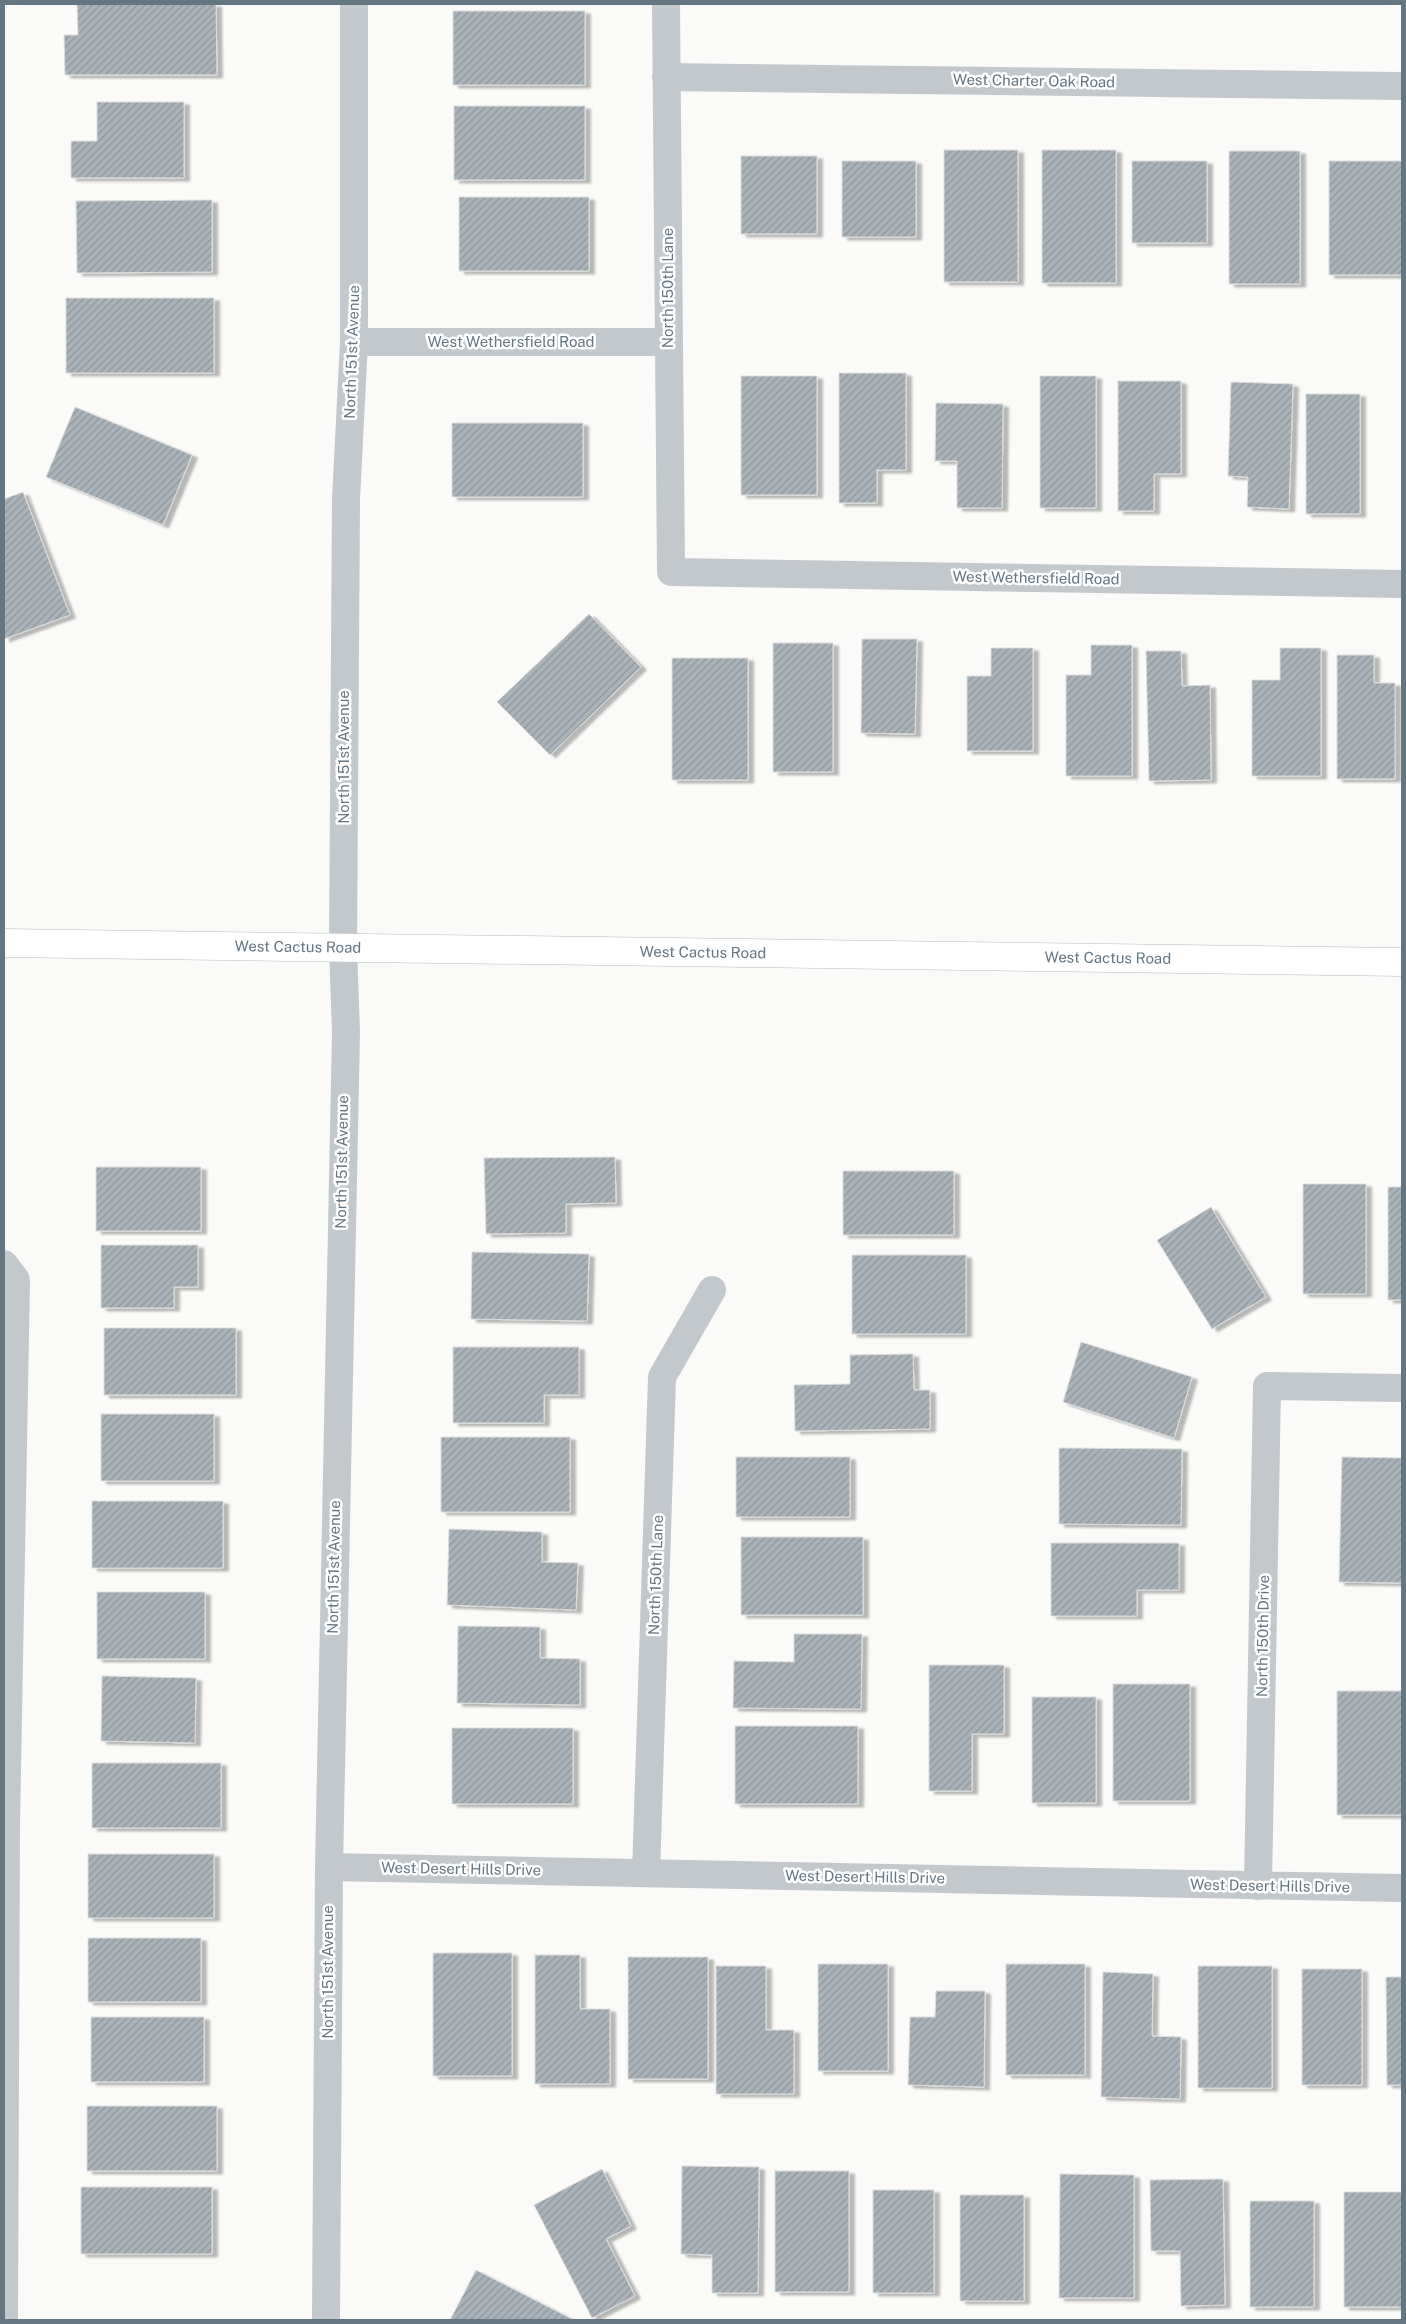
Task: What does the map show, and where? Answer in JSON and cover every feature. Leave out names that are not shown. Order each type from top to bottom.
[{"type":"main road","name":"West Cactus Road","points":[[4,943],[1402,962]]},
{"type":"street","name":"North 151st Avenue","points":[[326,2320],[329,1867],[346,1032],[343,948],[346,499],[354,342],[354,4]]},
{"type":"street","name":"North 150th Lane","points":[[666,4],[671,572]]},
{"type":"street","name":"West Charter Oak Road","points":[[666,77],[1402,86]]},
{"type":"street","name":"West Wethersfield Road","points":[[354,342],[668,342]]},
{"type":"street","name":"West Wethersfield Road","points":[[671,572],[1402,584]]},
{"type":"street","points":[[4,1264],[16,1280],[5,1825],[4,2320]]},
{"type":"street","name":"North 150th Lane","points":[[646,1873],[662,1377],[712,1290]]},
{"type":"street","name":"North 150th Drive","points":[[1258,1886],[1267,1386],[1402,1388]]},
{"type":"street","name":"West Desert Hills Drive","points":[[329,1867],[1402,1888]]},
{"type":"building","points":[[77,4],[216,4],[217,75],[65,75],[64,35],[78,35]]},
{"type":"building","points":[[453,11],[585,11],[585,85],[453,85]]},
{"type":"building","points":[[97,102],[184,102],[184,178],[71,178],[71,141],[97,141]]},
{"type":"building","points":[[454,106],[585,106],[585,180],[454,180]]},
{"type":"building","points":[[944,150],[1018,150],[1018,282],[944,282]]},
{"type":"building","points":[[1042,150],[1116,150],[1116,283],[1042,283]]},
{"type":"building","points":[[1229,151],[1300,151],[1300,284],[1229,284]]},
{"type":"building","points":[[741,156],[817,156],[817,234],[741,234]]},
{"type":"building","points":[[842,161],[916,161],[916,237],[842,237]]},
{"type":"building","points":[[1132,161],[1207,161],[1207,243],[1132,243]]},
{"type":"building","points":[[1329,161],[1402,161],[1402,275],[1329,275]]},
{"type":"building","points":[[459,197],[589,197],[589,271],[459,271]]},
{"type":"building","points":[[212,200],[212,272],[77,273],[76,201]]},
{"type":"building","points":[[66,298],[214,298],[214,373],[66,373]]},
{"type":"building","points":[[839,373],[906,373],[906,470],[877,470],[877,503],[839,503]]},
{"type":"building","points":[[741,376],[817,376],[817,495],[741,495]]},
{"type":"building","points":[[1040,376],[1096,376],[1096,508],[1040,508]]},
{"type":"building","points":[[1118,381],[1181,381],[1181,474],[1154,474],[1154,511],[1118,511]]},
{"type":"building","points":[[1231,382],[1293,384],[1289,509],[1247,507],[1248,477],[1228,476]]},
{"type":"building","points":[[1306,394],[1360,394],[1360,514],[1306,514]]},
{"type":"building","points":[[936,403],[1003,404],[1002,508],[957,508],[957,461],[935,461]]},
{"type":"building","points":[[75,407],[192,455],[163,525],[46,477]]},
{"type":"building","points":[[452,423],[583,423],[583,497],[452,497]]},
{"type":"building","points":[[23,492],[70,615],[4,639],[4,499]]},
{"type":"building","points":[[589,614],[641,667],[550,755],[497,702]]},
{"type":"building","points":[[862,639],[917,639],[915,734],[861,733]]},
{"type":"building","points":[[773,643],[833,643],[833,772],[773,772]]},
{"type":"building","points":[[1091,645],[1132,645],[1132,776],[1066,776],[1066,675],[1091,675]]},
{"type":"building","points":[[991,648],[1033,648],[1033,751],[967,751],[967,676],[991,676]]},
{"type":"building","points":[[1280,648],[1321,648],[1321,776],[1252,776],[1252,680],[1280,680]]},
{"type":"building","points":[[1146,651],[1181,651],[1182,686],[1210,685],[1211,780],[1149,781]]},
{"type":"building","points":[[1337,655],[1374,655],[1374,683],[1395,683],[1395,779],[1337,779]]},
{"type":"building","points":[[672,658],[748,658],[748,780],[672,780]]},
{"type":"building","points":[[615,1157],[616,1203],[566,1204],[566,1233],[486,1234],[484,1158]]},
{"type":"building","points":[[96,1167],[201,1167],[201,1231],[96,1231]]},
{"type":"building","points":[[843,1171],[954,1171],[954,1235],[843,1235]]},
{"type":"building","points":[[1303,1184],[1366,1184],[1366,1294],[1303,1294]]},
{"type":"building","points":[[1388,1187],[1402,1187],[1402,1300],[1388,1300]]},
{"type":"building","points":[[1211,1207],[1266,1297],[1212,1329],[1157,1240]]},
{"type":"building","points":[[101,1245],[198,1245],[198,1287],[174,1287],[174,1308],[101,1308]]},
{"type":"building","points":[[472,1252],[589,1254],[587,1321],[471,1319]]},
{"type":"building","points":[[852,1255],[966,1255],[966,1334],[852,1334]]},
{"type":"building","points":[[104,1328],[236,1328],[236,1395],[104,1395]]},
{"type":"building","points":[[1081,1342],[1192,1377],[1174,1438],[1063,1402]]},
{"type":"building","points":[[453,1347],[579,1347],[579,1395],[544,1395],[544,1423],[453,1423]]},
{"type":"building","points":[[913,1354],[914,1390],[930,1390],[930,1429],[795,1431],[794,1385],[850,1384],[850,1355]]},
{"type":"building","points":[[101,1414],[214,1414],[214,1481],[101,1481]]},
{"type":"building","points":[[441,1437],[570,1437],[570,1512],[441,1512]]},
{"type":"building","points":[[1059,1448],[1182,1449],[1181,1525],[1059,1524]]},
{"type":"building","points":[[736,1457],[850,1457],[850,1517],[736,1517]]},
{"type":"building","points":[[1342,1457],[1402,1458],[1402,1583],[1339,1582]]},
{"type":"building","points":[[92,1501],[223,1501],[223,1568],[92,1568]]},
{"type":"building","points":[[449,1529],[542,1532],[542,1562],[578,1563],[576,1610],[447,1605]]},
{"type":"building","points":[[741,1537],[863,1537],[863,1615],[741,1615]]},
{"type":"building","points":[[1051,1543],[1179,1543],[1179,1590],[1137,1590],[1137,1616],[1051,1616]]},
{"type":"building","points":[[97,1592],[205,1592],[205,1659],[97,1659]]},
{"type":"building","points":[[458,1626],[540,1627],[540,1658],[580,1659],[580,1705],[457,1703]]},
{"type":"building","points":[[794,1634],[862,1634],[861,1709],[733,1708],[734,1661],[794,1662]]},
{"type":"building","points":[[929,1665],[1004,1665],[1004,1734],[972,1734],[972,1791],[929,1791]]},
{"type":"building","points":[[102,1676],[196,1678],[195,1743],[101,1741]]},
{"type":"building","points":[[1113,1684],[1190,1684],[1190,1801],[1113,1801]]},
{"type":"building","points":[[1337,1691],[1402,1691],[1402,1815],[1337,1815]]},
{"type":"building","points":[[1032,1697],[1096,1697],[1096,1803],[1032,1803]]},
{"type":"building","points":[[735,1726],[858,1726],[858,1804],[735,1804]]},
{"type":"building","points":[[452,1728],[573,1728],[573,1804],[452,1804]]},
{"type":"building","points":[[92,1763],[221,1763],[221,1828],[92,1828]]},
{"type":"building","points":[[88,1854],[214,1854],[214,1918],[88,1918]]},
{"type":"building","points":[[88,1938],[201,1938],[201,2002],[88,2002]]},
{"type":"building","points":[[433,1953],[512,1953],[512,2076],[433,2076]]},
{"type":"building","points":[[535,1955],[580,1955],[580,2009],[610,2009],[610,2084],[535,2084]]},
{"type":"building","points":[[628,1957],[708,1957],[708,2079],[628,2079]]},
{"type":"building","points":[[818,1964],[888,1964],[888,2071],[818,2071]]},
{"type":"building","points":[[1006,1964],[1085,1964],[1085,2075],[1006,2075]]},
{"type":"building","points":[[716,1966],[766,1966],[766,2030],[794,2030],[794,2094],[716,2094]]},
{"type":"building","points":[[1198,1966],[1272,1966],[1272,2088],[1198,2088]]},
{"type":"building","points":[[1302,1969],[1362,1969],[1362,2085],[1302,2085]]},
{"type":"building","points":[[1103,1972],[1153,1974],[1152,2036],[1181,2037],[1180,2099],[1101,2097]]},
{"type":"building","points":[[1386,1977],[1402,1977],[1402,2085],[1387,2085]]},
{"type":"building","points":[[936,1991],[985,1991],[984,2087],[908,2085],[910,2017],[935,2017]]},
{"type":"building","points":[[91,2017],[204,2017],[204,2082],[91,2082]]},
{"type":"building","points":[[87,2106],[217,2106],[217,2171],[87,2171]]},
{"type":"building","points":[[682,2166],[759,2167],[758,2293],[712,2293],[712,2255],[681,2254]]},
{"type":"building","points":[[602,2169],[631,2226],[606,2239],[635,2296],[592,2318],[534,2205]]},
{"type":"building","points":[[775,2171],[849,2171],[849,2292],[775,2292]]},
{"type":"building","points":[[1060,2174],[1134,2175],[1134,2298],[1059,2298]]},
{"type":"building","points":[[1223,2179],[1225,2305],[1181,2306],[1180,2251],[1151,2251],[1150,2180]]},
{"type":"building","points":[[81,2187],[212,2187],[212,2254],[81,2254]]},
{"type":"building","points":[[873,2190],[934,2190],[934,2293],[873,2293]]},
{"type":"building","points":[[1344,2192],[1402,2192],[1402,2307],[1344,2307]]},
{"type":"building","points":[[960,2195],[1024,2195],[1024,2301],[960,2301]]},
{"type":"building","points":[[1250,2201],[1314,2201],[1314,2307],[1250,2307]]},
{"type":"building","points":[[476,2270],[574,2320],[450,2320]]}]
